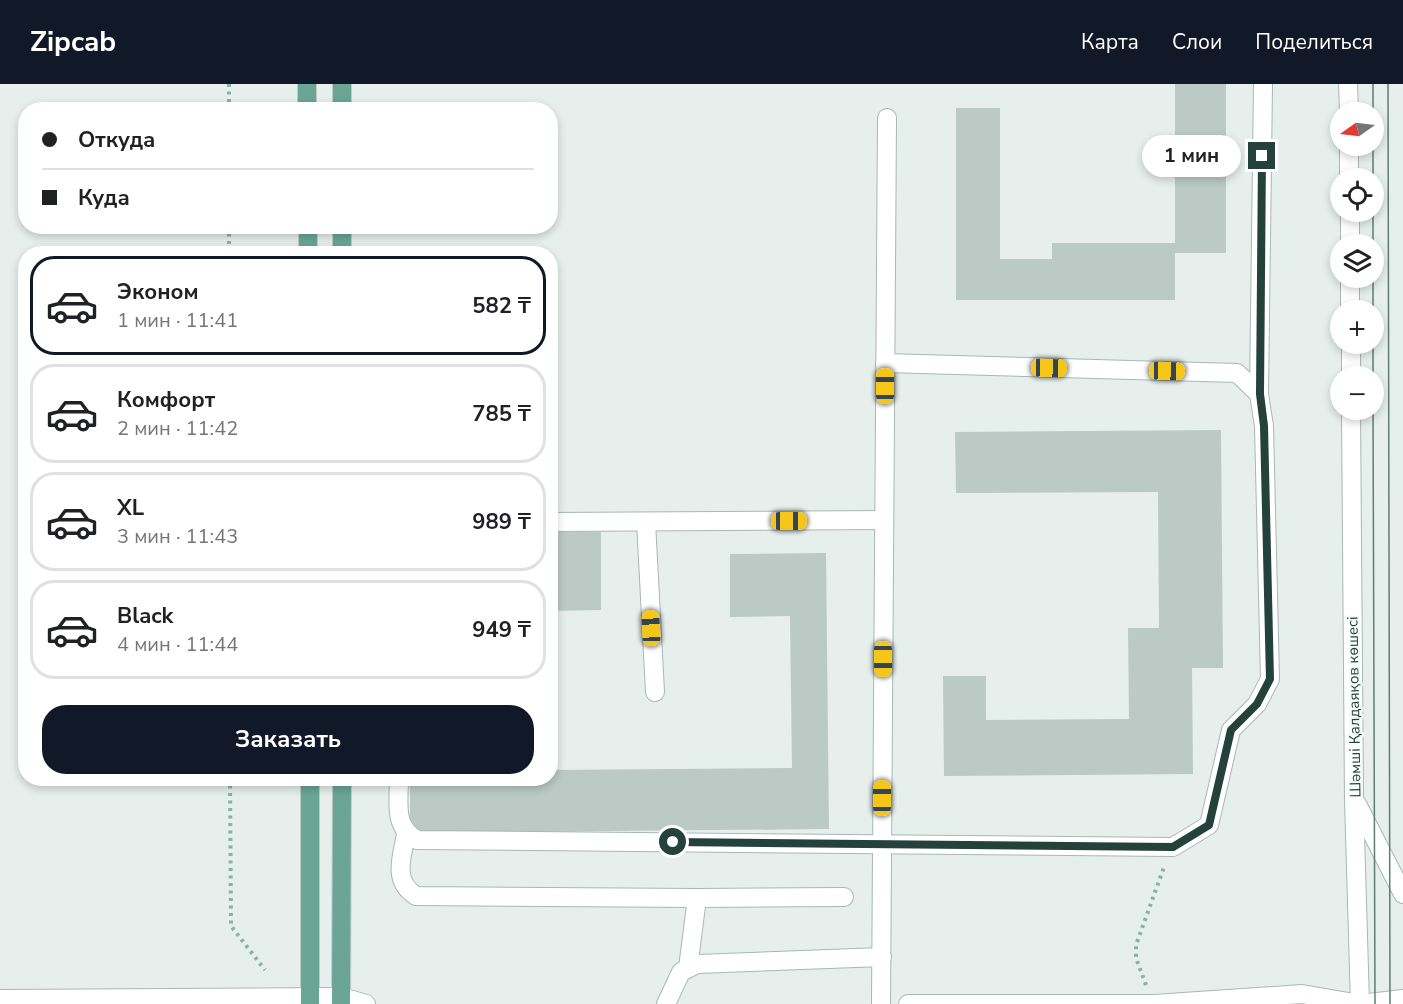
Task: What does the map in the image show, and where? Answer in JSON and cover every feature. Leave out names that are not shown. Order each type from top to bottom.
[{"type":"main road","points":[[307,84],[307,102]]},
{"type":"main road","points":[[342,84],[342,102]]},
{"type":"main road","points":[[310,786],[311,1001]]},
{"type":"main road","points":[[342,786],[342,1000]]},
{"type":"street","points":[[399,786],[399,820],[406,834],[417,840],[1173,847],[1209,825],[1231,730],[1257,704],[1270,679],[1264,426],[1260,394],[1263,84]]},
{"type":"street","points":[[1348,84],[1349,102]]},
{"type":"street","points":[[881,1004],[887,118]]},
{"type":"street","points":[[885,363],[1237,373],[1260,394]]},
{"type":"street","name":"Шәмші Қалдаяқов көшесі","points":[[1351,420],[1354,800],[1360,1004]]},
{"type":"street","points":[[558,522],[884,520]]},
{"type":"street","points":[[645,522],[655,692]]},
{"type":"street","points":[[1354,800],[1403,894]]},
{"type":"street","points":[[406,834],[399,874],[407,890],[416,896],[844,897]]},
{"type":"street","points":[[688,968],[697,898]]},
{"type":"street","points":[[666,1004],[681,972],[697,964],[882,957]]},
{"type":"street","points":[[908,1004],[1302,994],[1360,1004],[1403,999]]},
{"type":"street","points":[[0,999],[342,1000],[366,1004]]},
{"type":"path","points":[[229,84],[229,102]]},
{"type":"path","points":[[230,786],[231,926],[265,970]]},
{"type":"path","points":[[1151,999],[1136,958],[1136,945],[1173,847]]},
{"type":"building","points":[[1175,84],[1226,84],[1226,253],[1175,253],[1175,300],[956,300],[956,108],[1000,108],[1000,259],[1052,259],[1052,243],[1175,243]]},
{"type":"building","points":[[1221,430],[1223,668],[1192,668],[1193,774],[944,776],[943,676],[986,676],[986,720],[1129,719],[1128,628],[1159,628],[1158,492],[956,493],[955,432]]},
{"type":"building","points":[[558,532],[601,532],[601,610],[558,611]]},
{"type":"building","points":[[826,553],[829,829],[410,833],[410,786],[558,786],[558,770],[792,768],[790,616],[730,617],[730,554]]},
{"type":"tram line","points":[[1373,84],[1373,102]]},
{"type":"tram line","points":[[1388,84],[1390,1004]]},
{"type":"tram line","points":[[1373,156],[1373,168]]},
{"type":"tram line","points":[[1373,222],[1373,234]]},
{"type":"tram line","points":[[1373,288],[1373,300]]},
{"type":"tram line","points":[[1373,354],[1373,366]]},
{"type":"tram line","points":[[1373,420],[1375,1004]]},
{"type":"route","points":[[673,842],[1173,847],[1209,825],[1231,730],[1257,704],[1270,679],[1264,426],[1260,394],[1262,156]]}]
